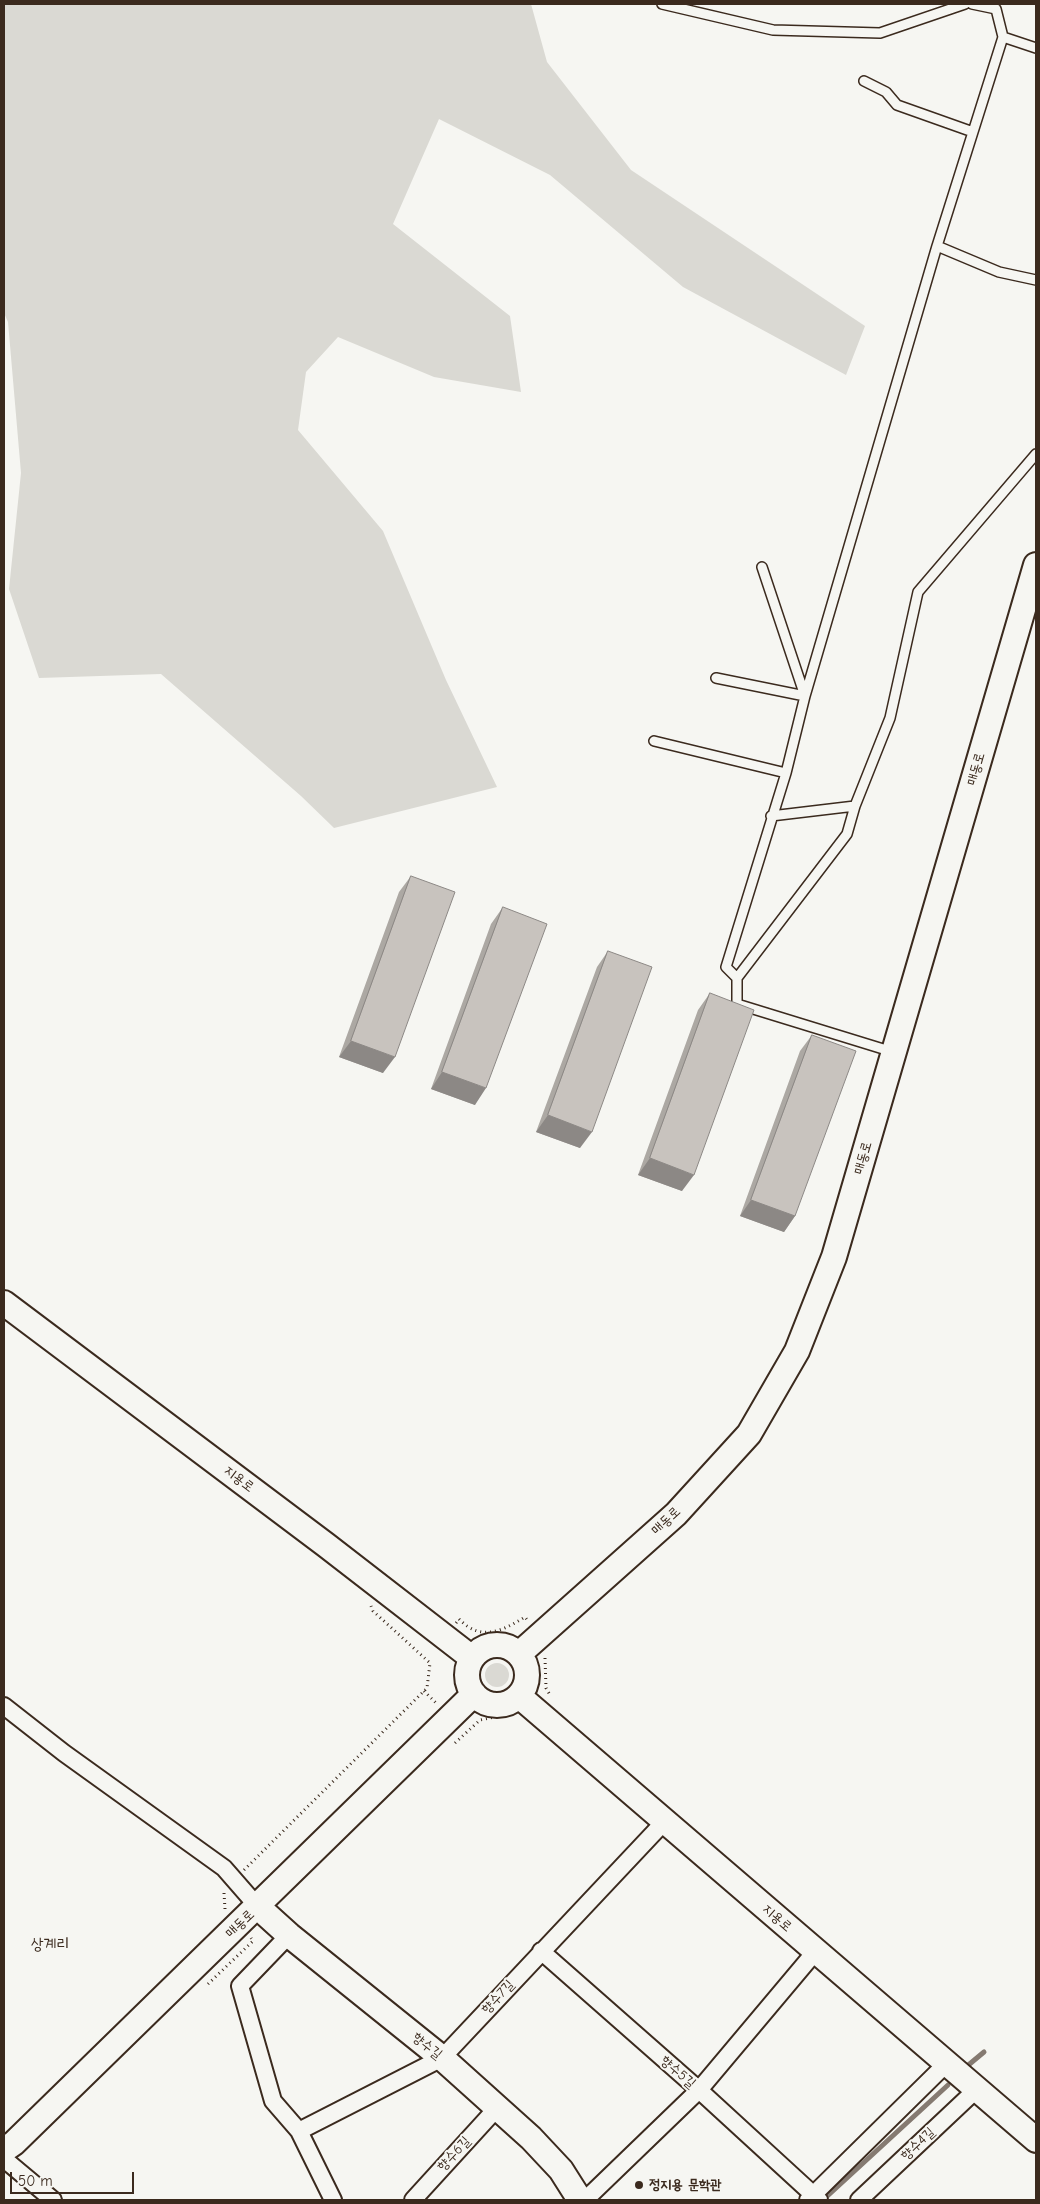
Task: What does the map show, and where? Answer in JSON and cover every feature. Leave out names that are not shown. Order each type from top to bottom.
[{"type":"street","name":"매동로","points":[[519,1654],[676,1514],[749,1434],[797,1351],[834,1257],[1036,565]]},
{"type":"street","name":"지용로","points":[[4,1303],[472,1658]]},
{"type":"street","points":[[494,1645],[510,1648],[519,1654],[525,1662],[527,1672],[525,1687],[519,1696],[507,1704],[497,1705],[483,1702],[474,1694],[467,1678],[468,1667],[472,1658],[480,1650],[494,1645]]},
{"type":"street","name":"매동로","points":[[4,2150],[14,2144],[474,1694]]},
{"type":"street","name":"지용로","points":[[519,1696],[815,1952],[948,2062],[1036,2140]]},
{"type":"street","points":[[4,1706],[64,1754],[224,1868],[258,1906]]},
{"type":"street","name":"향수7길","points":[[299,2132],[442,2058],[665,1821]]},
{"type":"street","name":"향수길","points":[[258,1906],[289,1935],[442,2058],[496,2109],[531,2138],[561,2170],[580,2200]]},
{"type":"street","points":[[289,1935],[240,1986],[273,2102],[299,2132],[333,2200]]},
{"type":"street","name":"향수5길","points":[[541,1951],[699,2090],[815,2198],[948,2062]]},
{"type":"street","points":[[585,2200],[699,2090],[815,1952]]},
{"type":"street","name":"향수4길","points":[[859,2200],[978,2088]]},
{"type":"street","name":"향수6길","points":[[413,2200],[496,2109]]},
{"type":"street","points":[[4,2158],[53,2200]]},
{"type":"lane","points":[[662,4],[773,30],[880,33],[965,4]]},
{"type":"lane","points":[[738,978],[726,967],[771,816],[786,773],[805,696],[937,246],[1003,37],[996,9],[972,4]]},
{"type":"lane","points":[[1003,37],[1036,48]]},
{"type":"lane","points":[[864,81],[886,92],[897,105],[973,132]]},
{"type":"lane","points":[[937,246],[999,272],[1036,280]]},
{"type":"lane","points":[[894,1052],[737,1004],[738,978],[846,834],[855,806],[890,718],[918,592],[1036,454]]},
{"type":"lane","points":[[762,567],[805,696]]},
{"type":"lane","points":[[716,678],[805,696]]},
{"type":"lane","points":[[654,741],[786,773]]},
{"type":"lane","points":[[771,816],[855,806]]},
{"type":"path","points":[[221,1915],[225,1909],[224,1891],[427,1688],[430,1663],[372,1611],[369,1599]]},
{"type":"path","points":[[424,1657],[460,1619],[466,1626],[481,1633],[504,1630],[525,1617],[554,1649],[546,1657],[544,1663],[546,1688],[558,1708],[547,1720]]},
{"type":"shaded area","points":[[4,4],[531,4],[547,62],[631,170],[865,326],[846,375],[683,287],[550,175],[439,119],[393,224],[510,316],[521,392],[434,377],[338,337],[306,372],[298,430],[383,531],[446,680],[497,787],[334,828],[301,796],[161,674],[39,678],[9,589],[21,473],[8,322],[4,313]]},
{"type":"shaded area","points":[[497,1663],[506,1666],[509,1675],[506,1684],[497,1687],[488,1684],[485,1675],[488,1666]]},
{"type":"building","points":[[411,876],[455,892],[395,1057],[351,1041]]},
{"type":"building","points":[[503,907],[547,924],[486,1088],[442,1072]]},
{"type":"building","points":[[608,951],[652,967],[592,1132],[548,1115]]},
{"type":"building","points":[[710,993],[754,1010],[694,1175],[650,1158]]},
{"type":"building","points":[[812,1035],[856,1051],[795,1216],[751,1200]]},
{"type":"waterway","points":[[966,2067],[984,2052]]},
{"type":"waterway","points":[[823,2200],[948,2085]]},
{"type":"place","name":"정지용 문학관","points":[[639,2185]]},
{"type":"district","name":"상계리","points":[[50,1944]]}]
